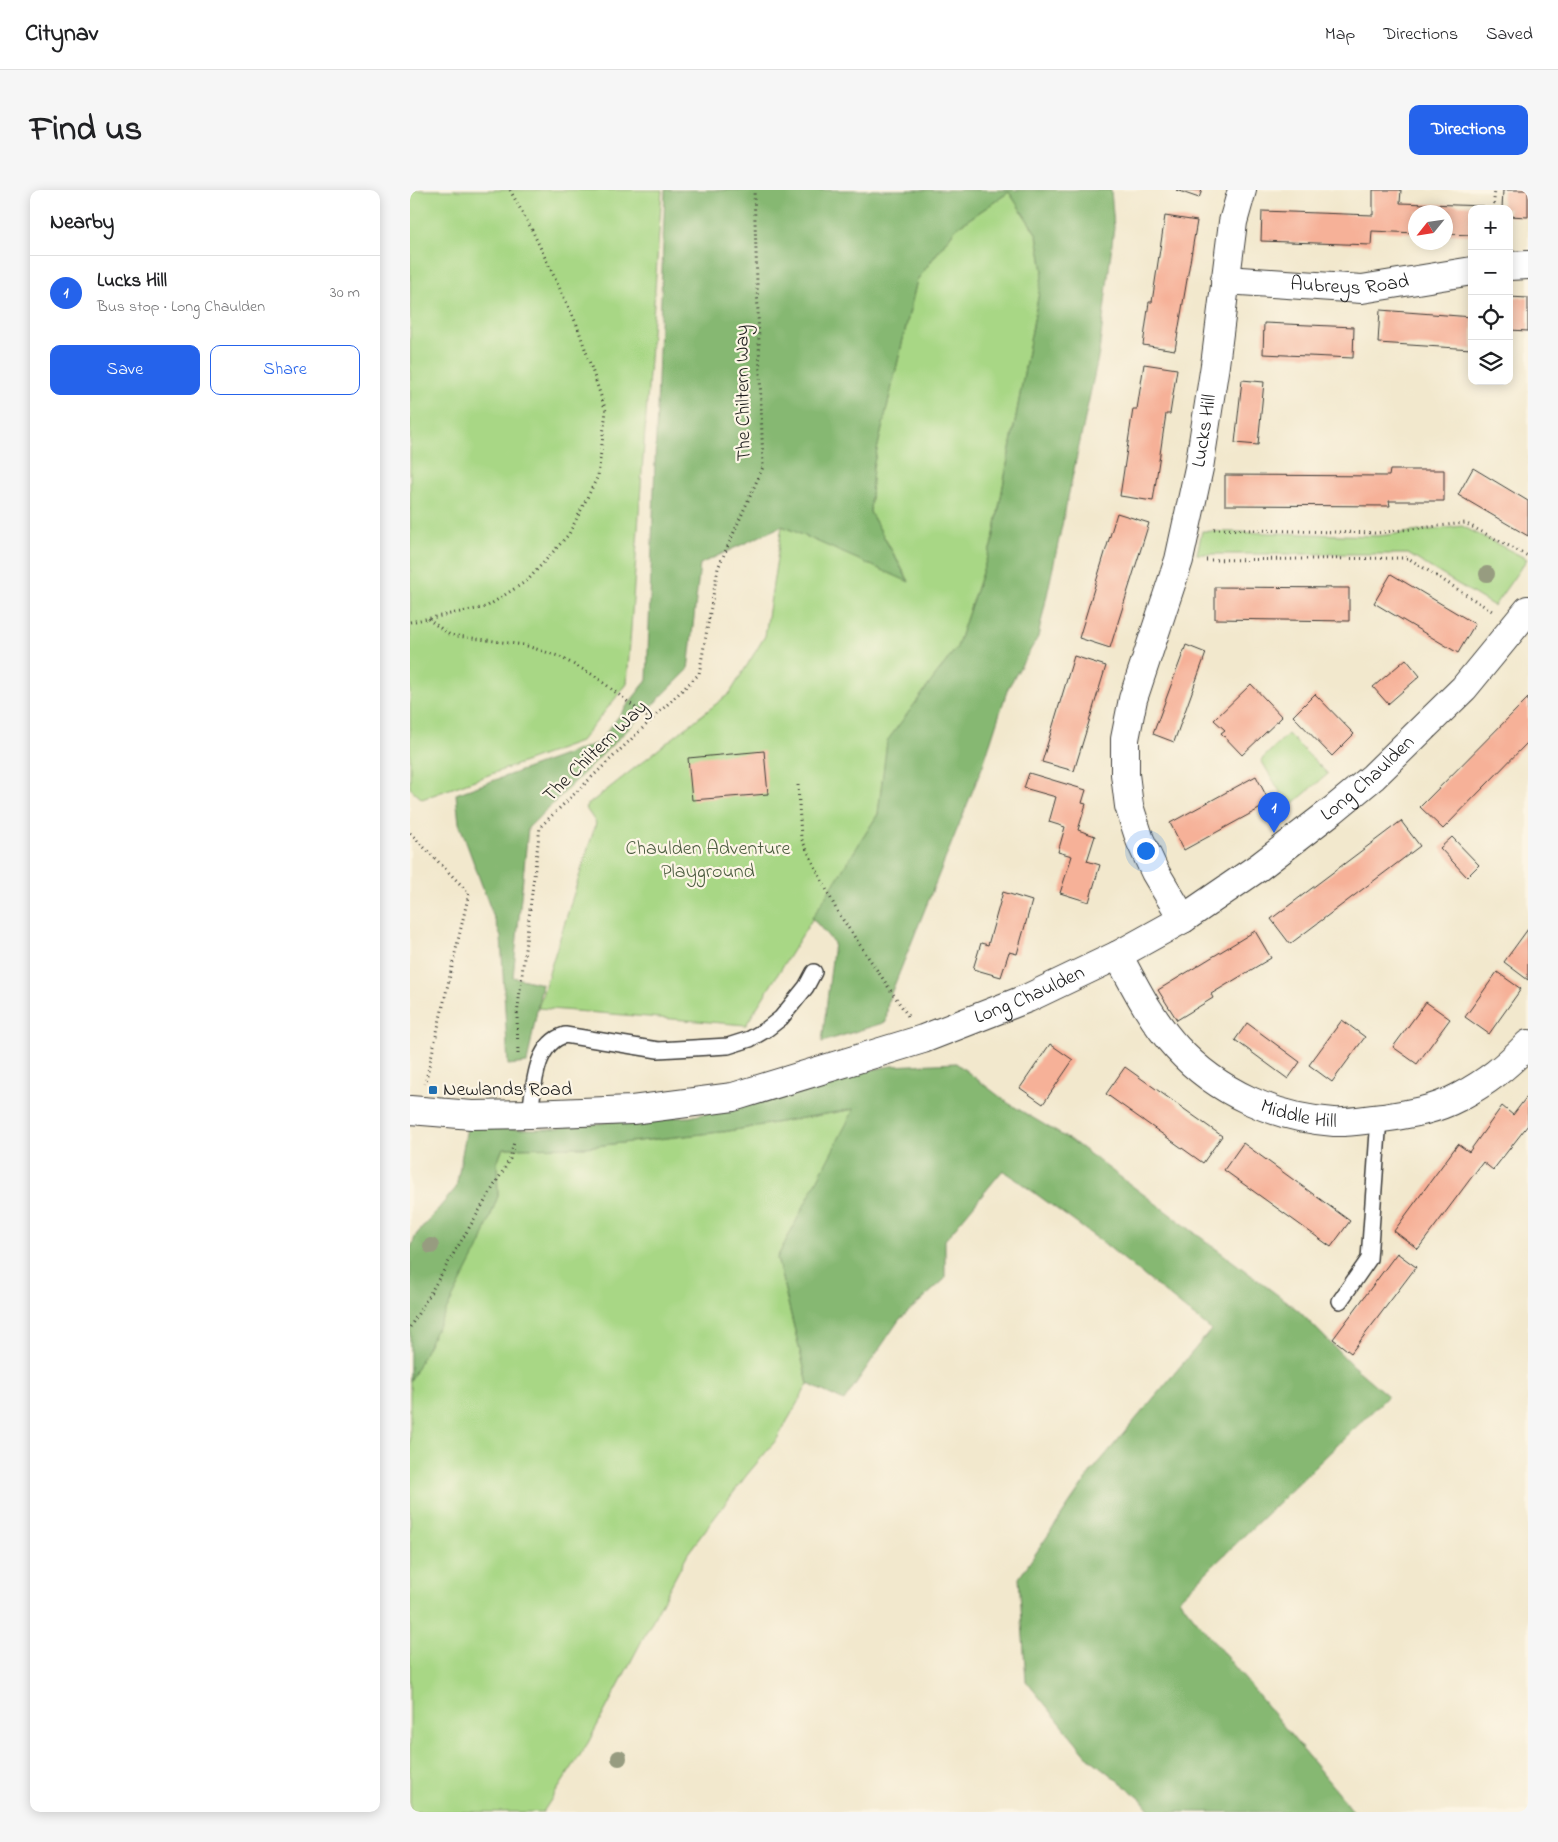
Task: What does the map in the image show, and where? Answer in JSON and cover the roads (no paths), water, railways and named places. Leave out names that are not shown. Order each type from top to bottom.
[{"type":"street","name":"Lucks Hill","points":[[1183,919],[1154,872],[1140,840],[1129,806],[1125,774],[1125,739],[1133,699],[1179,560],[1199,468],[1233,222],[1242,190]]},
{"type":"street","points":[[1513,266],[1528,265]]},
{"type":"street","name":"Aubreys Road","points":[[1226,280],[1362,289],[1468,272]]},
{"type":"street","name":"Long Chaulden","points":[[414,1110],[472,1114],[525,1114],[632,1110],[733,1097],[923,1039],[1028,998],[1118,956],[1183,919],[1259,866],[1373,777],[1464,688],[1522,618]]},
{"type":"street","name":"Middle Hill","points":[[1118,956],[1153,1018],[1177,1048],[1208,1077],[1246,1100],[1292,1116],[1336,1122],[1418,1114],[1458,1098],[1499,1073],[1528,1044]]},
{"type":"lane","points":[[525,1114],[538,1064],[551,1041],[557,1037],[564,1035],[658,1050],[728,1046],[750,1039],[781,1018],[806,987],[814,972]]},
{"type":"lane","points":[[1340,1301],[1369,1259],[1379,1118]]},
{"type":"place","name":"Lucks Hill","points":[[1274,833]]},
{"type":"place","name":"Newlands Road","points":[[433,1090]]},
{"type":"park label","name":"Chaulden Adventure Playground","points":[[708,860]]}]
